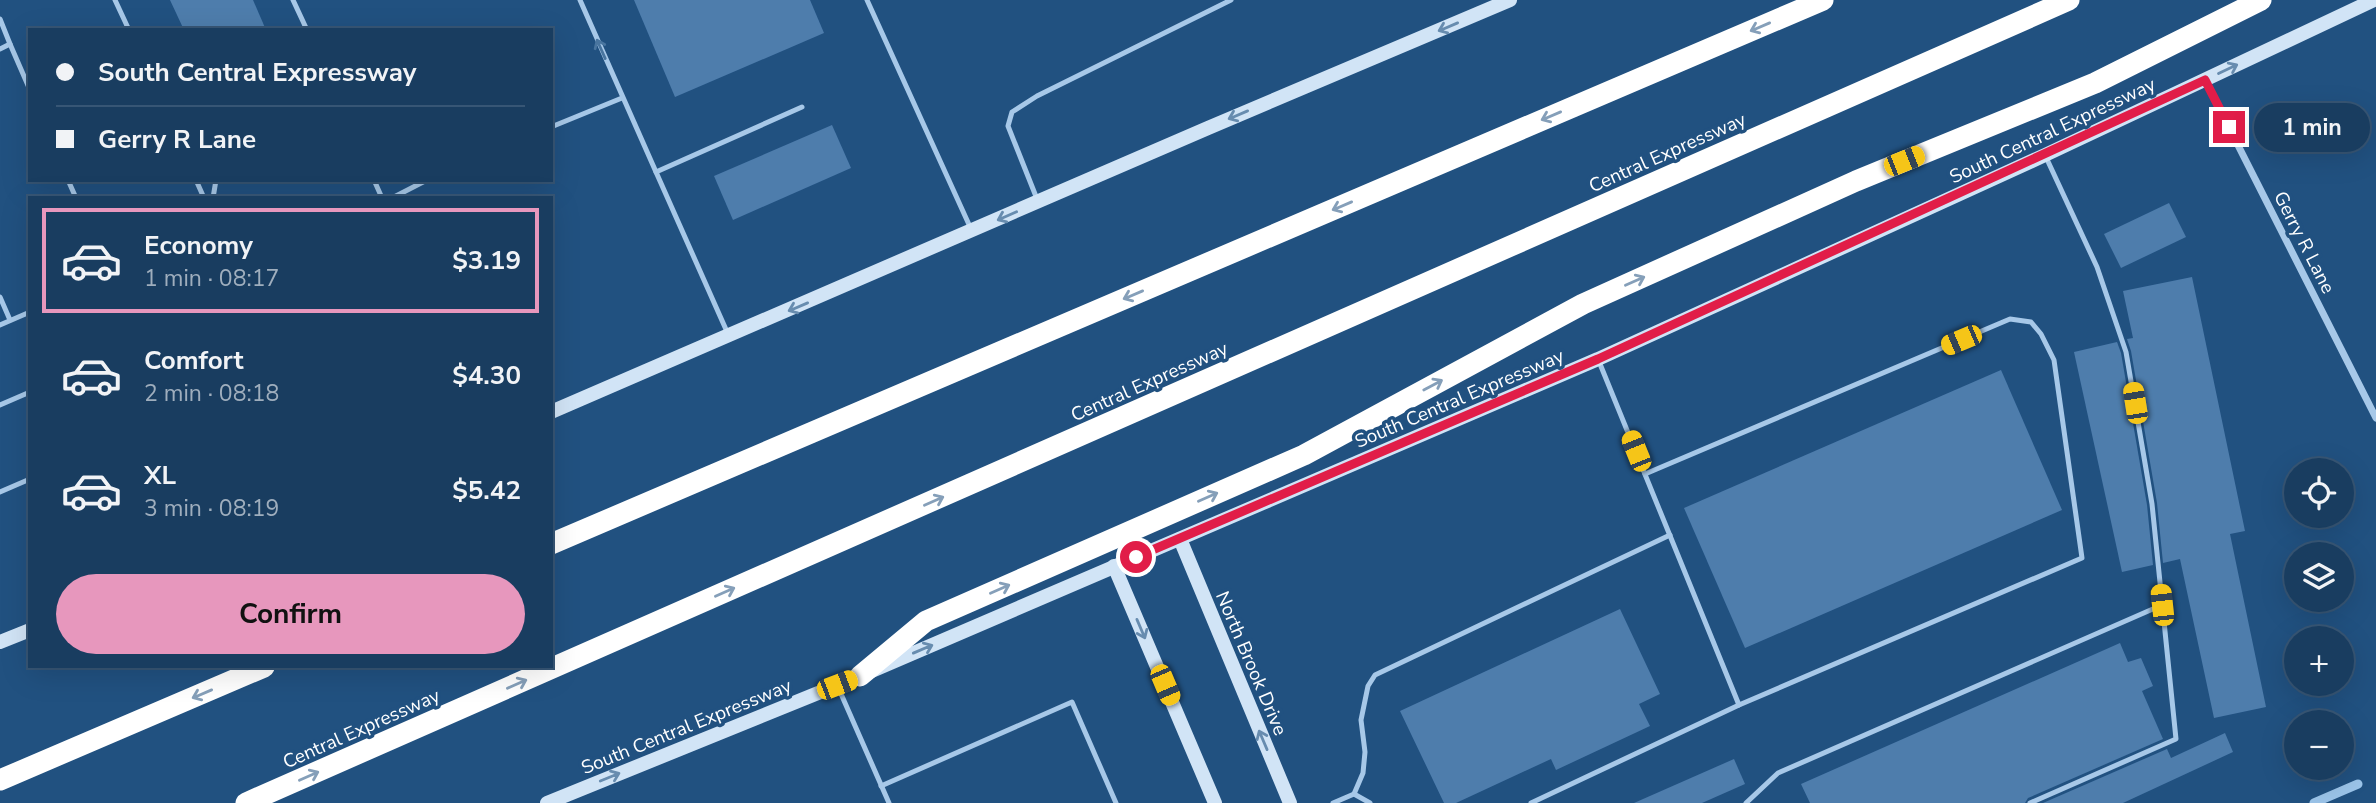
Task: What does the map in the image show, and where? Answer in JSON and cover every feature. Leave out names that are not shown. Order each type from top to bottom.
[{"type":"highway","points":[[553,543],[1823,0]]},
{"type":"highway","name":"Central Expressway","points":[[553,668],[2069,0]]},
{"type":"highway","points":[[860,676],[926,621],[1304,455],[1583,304],[1856,181],[2095,83],[2261,0]]},
{"type":"highway","points":[[0,780],[262,668]]},
{"type":"highway","name":"Central Expressway","points":[[246,803],[552,668]]},
{"type":"main road","points":[[553,411],[1510,0]]},
{"type":"main road","name":"South Central Expressway","points":[[547,803],[860,676],[1598,359],[2045,155],[2374,0]]},
{"type":"main road","name":"North Brook Drive","points":[[1180,539],[1290,803]]},
{"type":"main road","points":[[1114,566],[1215,803]]},
{"type":"main road","points":[[0,642],[28,631]]},
{"type":"street","name":"Gerry R Lane","points":[[2205,80],[2376,418]]},
{"type":"lane","points":[[116,0],[128,28]]},
{"type":"lane","points":[[293,0],[306,28]]},
{"type":"lane","points":[[580,0],[729,337]]},
{"type":"lane","points":[[867,0],[972,232]]},
{"type":"lane","points":[[1038,202],[1007,126],[1012,112],[1037,96],[1231,0]]},
{"type":"lane","points":[[0,19],[28,85]]},
{"type":"lane","points":[[0,49],[10,44]]},
{"type":"lane","points":[[553,126],[622,98]]},
{"type":"lane","points":[[656,172],[802,107]]},
{"type":"lane","points":[[2030,803],[2176,739],[2152,504],[2126,352],[2096,267],[2045,155]]},
{"type":"lane","points":[[396,196],[423,182]]},
{"type":"lane","points":[[0,298],[10,320]]},
{"type":"lane","points":[[0,325],[28,313]]},
{"type":"lane","points":[[1531,803],[1739,705],[2082,558],[2054,360],[2041,334],[2031,322],[2010,319],[1645,474]]},
{"type":"lane","points":[[1598,359],[1739,705]]},
{"type":"lane","points":[[0,405],[28,393]]},
{"type":"lane","points":[[0,492],[28,480]]},
{"type":"lane","points":[[1333,803],[1354,794],[1363,773],[1365,752],[1361,720],[1368,686],[1375,675],[1670,535]]},
{"type":"lane","points":[[1746,803],[1778,773],[2162,605]]},
{"type":"lane","points":[[837,685],[889,803]]},
{"type":"lane","points":[[881,786],[1072,702],[1116,803]]},
{"type":"lane","points":[[1354,794],[1370,803]]},
{"type":"building","points":[[170,0],[253,0],[265,28],[183,28]]},
{"type":"building","points":[[634,0],[810,0],[824,33],[675,97]]},
{"type":"building","points":[[832,125],[851,168],[733,220],[714,176]]},
{"type":"building","points":[[2169,203],[2186,237],[2121,268],[2104,234]]},
{"type":"building","points":[[2192,277],[2245,531],[2230,534],[2266,707],[2214,718],[2180,559],[2163,563],[2157,503],[2127,339],[2133,338],[2123,291]]},
{"type":"building","points":[[2117,342],[2147,505],[2153,565],[2122,572],[2074,352]]},
{"type":"building","points":[[2001,370],[2062,510],[1745,648],[1684,508]]},
{"type":"building","points":[[1620,609],[1660,694],[1639,704],[1650,726],[1556,770],[1551,759],[1456,803],[1444,803],[1400,711]]},
{"type":"building","points":[[2120,643],[2128,662],[2141,658],[2153,686],[2142,691],[2163,739],[2028,798],[2025,803],[1810,803],[1801,784]]},
{"type":"building","points":[[2225,733],[2233,752],[2123,803],[2043,803],[2167,749],[2171,758]]},
{"type":"building","points":[[1734,759],[1745,784],[1702,803],[1634,803]]},
{"type":"waterway","points":[[2314,803],[2358,784]]},
{"type":"route","points":[[1136,557],[1598,359],[2205,80],[2229,127]]}]
